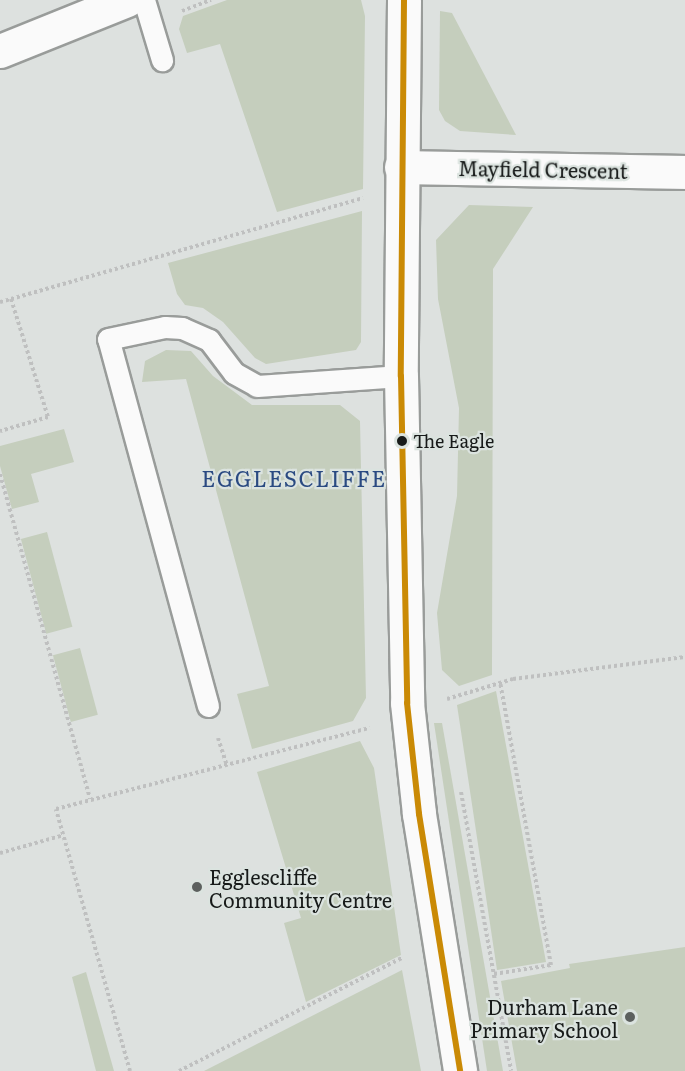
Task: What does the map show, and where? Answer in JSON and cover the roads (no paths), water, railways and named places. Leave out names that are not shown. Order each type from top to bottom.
[{"type":"street","points":[[0,51],[127,0]]},
{"type":"street","points":[[404,0],[401,376],[407,703],[420,825],[460,1071]]},
{"type":"street","name":"Mayfield Crescent","points":[[401,167],[685,172]]},
{"type":"lane","points":[[144,0],[162,60]]},
{"type":"lane","points":[[208,706],[108,339],[165,327],[182,328],[209,340],[234,372],[258,386],[401,376]]},
{"type":"place","name":"The Eagle","points":[[402,441]]},
{"type":"place","name":"Egglescliffe Community Centre","points":[[197,887]]},
{"type":"place","name":"Durham Lane Primary School","points":[[630,1017]]},
{"type":"district","name":"EGGLESCLIFFE","points":[[294,478]]}]
